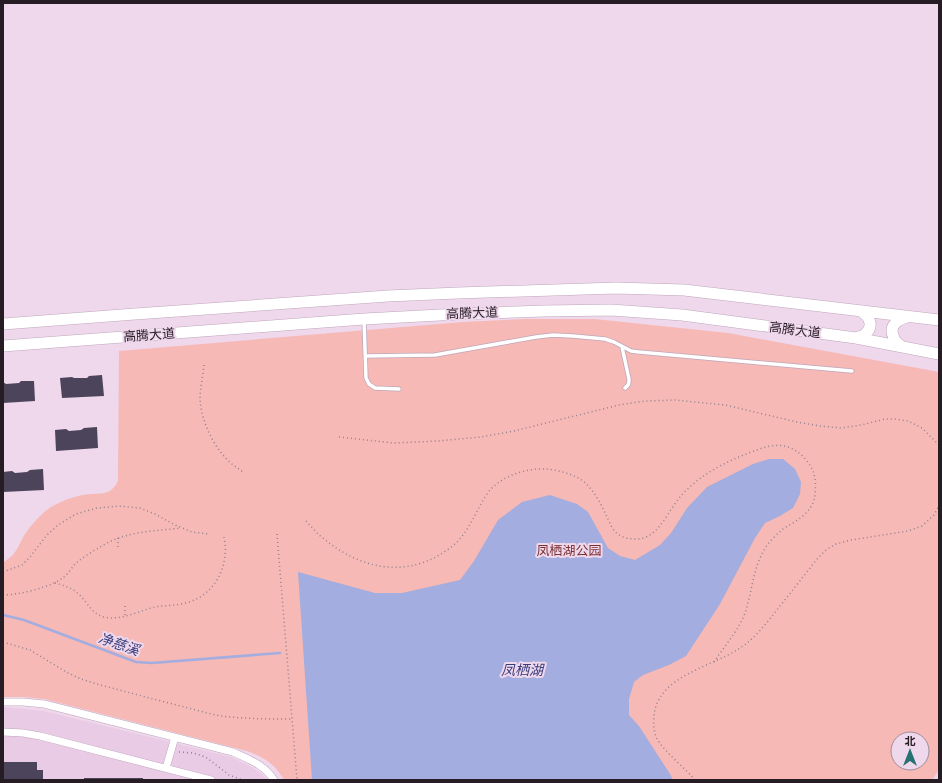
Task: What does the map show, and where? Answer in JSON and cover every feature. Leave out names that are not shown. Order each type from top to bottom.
[{"type":"main road","name":"高腾大道","points":[[3,324],[388,296],[616,288],[684,290],[939,320]]},
{"type":"main road","name":"高腾大道","points":[[3,346],[364,319],[459,314],[612,310],[682,315],[856,338],[939,354]]},
{"type":"main road","points":[[856,338],[864,335],[868,331],[870,325],[870,320],[867,315],[862,312]]},
{"type":"main road","points":[[903,347],[896,342],[893,328],[899,319],[907,317]]},
{"type":"street","points":[[3,702],[44,704],[233,752],[254,761],[270,774],[274,780]]},
{"type":"street","points":[[3,732],[40,736],[211,780]]},
{"type":"street","points":[[166,768],[174,737]]},
{"type":"lane","points":[[364,319],[366,378],[369,384],[375,388],[399,389]]},
{"type":"lane","points":[[366,356],[435,355],[553,335],[605,339],[631,351],[639,352],[852,371]]},
{"type":"lane","points":[[622,347],[629,379],[628,386],[624,388]]},
{"type":"path","points":[[204,365],[200,400],[205,423],[215,443],[225,457],[243,472]]},
{"type":"path","points":[[339,437],[394,443],[481,437],[514,431],[619,405],[675,400],[725,405],[797,422],[827,427],[841,428],[885,419],[908,421],[922,428],[939,445]]},
{"type":"path","points":[[306,521],[323,539],[350,556],[370,564],[388,568],[420,564],[433,559],[457,542],[468,530],[486,495],[494,486],[518,473],[548,469],[567,473],[582,480],[600,503],[613,529],[620,536],[640,539],[655,531],[682,494],[708,472],[755,450],[776,445],[788,447],[800,453],[814,474],[816,487],[814,499],[809,510],[803,517],[781,531],[772,539],[764,550],[757,565],[745,612],[740,624],[714,662]]},
{"type":"path","points":[[3,572],[22,565],[30,558],[47,535],[58,525],[76,514],[97,508],[119,506],[140,508],[192,532],[209,534]]},
{"type":"path","points":[[695,780],[659,742],[655,734],[653,723],[654,709],[659,697],[668,687],[679,680],[740,648],[755,636],[826,550],[836,544],[850,540],[908,531],[922,526],[934,515],[939,506]]},
{"type":"path","points":[[3,595],[24,592],[55,582],[64,577],[75,564],[107,543],[122,536],[140,532],[183,528]]},
{"type":"path","points":[[277,534],[297,780]]},
{"type":"path","points":[[55,582],[75,591],[95,613],[108,618],[124,616],[155,607],[186,603],[197,599],[213,587],[223,565],[225,555],[224,536]]},
{"type":"path","points":[[118,538],[118,548]]},
{"type":"path","points":[[124,606],[124,616]]},
{"type":"path","points":[[3,642],[30,650],[68,673],[100,686],[215,715],[248,719],[292,719]]},
{"type":"path","points":[[171,751],[200,755],[207,758],[229,775],[243,780]]},
{"type":"shaded area","points":[[3,707],[44,711],[231,757],[252,767],[267,780],[3,780]]},
{"type":"green space","name":"凤栖湖公园","points":[[526,319],[594,319],[728,333],[939,372],[939,770],[932,780],[284,780],[273,765],[259,756],[247,751],[44,699],[3,697],[3,563],[13,555],[25,534],[34,523],[51,507],[75,497],[107,492],[115,486],[118,481],[119,351],[463,322]]},
{"type":"water","name":"凤栖湖","points":[[769,459],[783,459],[795,469],[801,482],[800,494],[793,508],[765,523],[755,538],[720,604],[686,656],[669,665],[643,675],[634,682],[629,699],[629,715],[639,726],[673,780],[312,780],[298,572],[375,593],[402,593],[460,580],[474,561],[498,520],[522,502],[550,495],[577,504],[588,512],[608,548],[620,556],[635,560],[660,545],[671,533],[687,508],[707,487],[753,464]]},
{"type":"building","points":[[102,375],[104,396],[62,398],[60,378],[87,378],[89,376]]},
{"type":"building","points":[[21,381],[34,381],[35,401],[3,403],[3,382],[6,384],[19,383]]},
{"type":"building","points":[[97,427],[98,448],[56,451],[55,430],[66,429],[69,431]]},
{"type":"building","points":[[43,469],[44,490],[3,492],[3,472],[12,471],[15,473]]},
{"type":"building","points":[[3,762],[37,762],[37,770],[43,770],[43,780],[3,780]]},
{"type":"building","points":[[84,778],[143,778],[143,780],[84,780]]},
{"type":"waterway","name":"净慈溪","points":[[3,615],[24,620],[136,662],[152,663],[280,653]]}]
